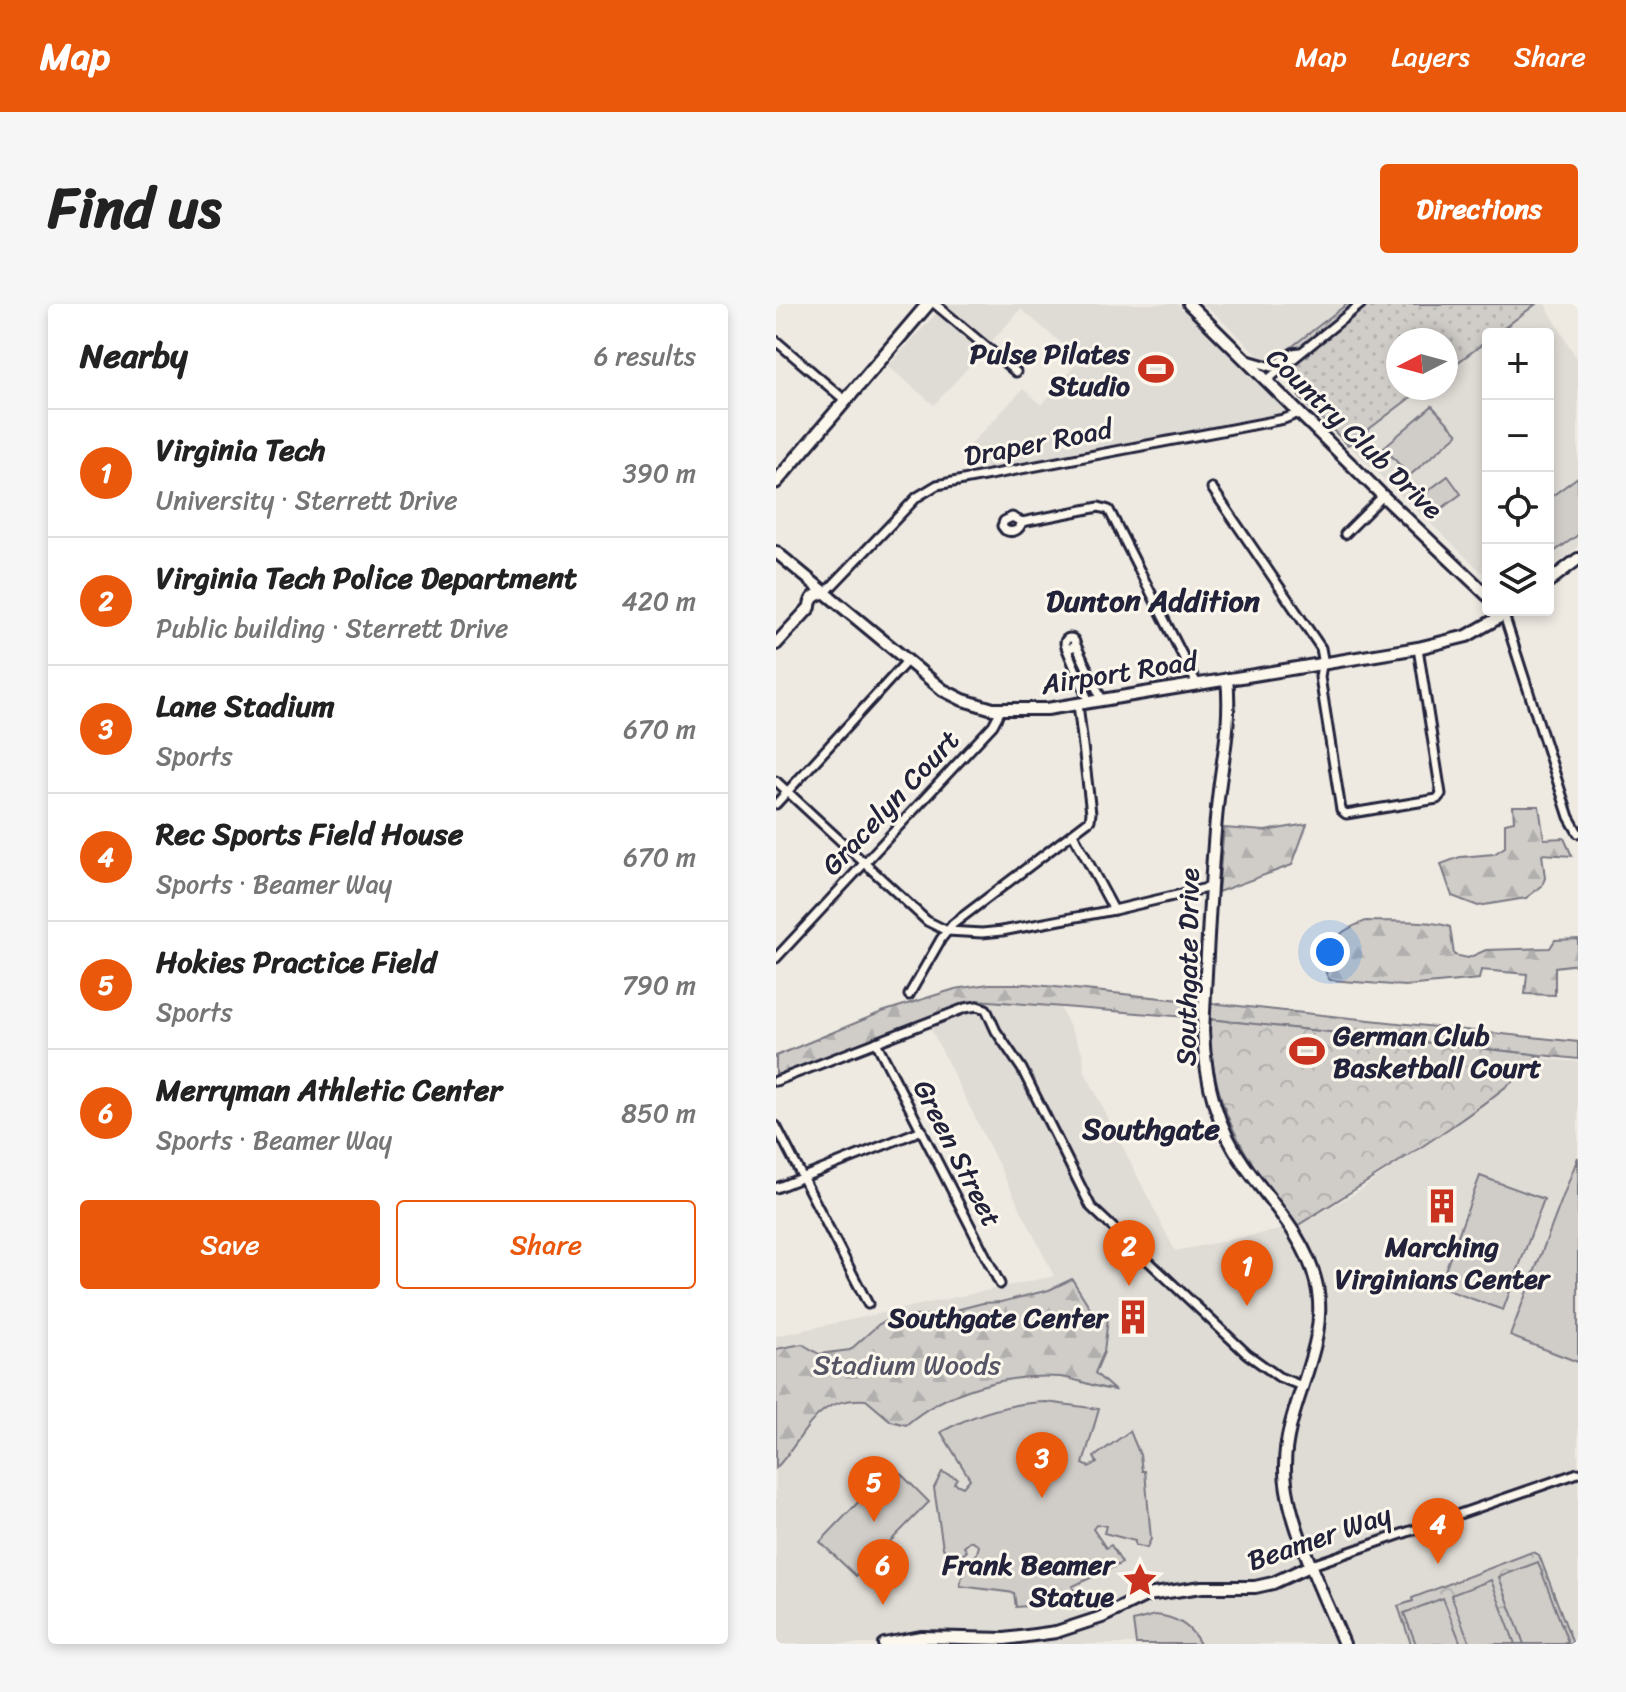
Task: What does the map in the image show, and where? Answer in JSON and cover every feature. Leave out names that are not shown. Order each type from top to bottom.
[{"type":"main road","points":[[776,482],[928,304]]},
{"type":"street","points":[[935,304],[1016,372]]},
{"type":"street","name":"Country Club Drive","points":[[1189,304],[1482,590]]},
{"type":"street","points":[[1266,381],[1361,304]]},
{"type":"street","points":[[776,341],[846,401]]},
{"type":"street","points":[[1244,359],[1272,367],[1293,353],[1300,352]]},
{"type":"street","name":"Draper Road","points":[[776,644],[810,607],[817,594],[826,592],[917,497],[937,485],[1284,419],[1299,413]]},
{"type":"street","points":[[1212,488],[1321,648],[1320,677],[1343,813],[1440,796],[1442,791],[1418,648]]},
{"type":"street","points":[[1345,534],[1383,496]]},
{"type":"street","points":[[1022,522],[1099,507],[1109,510],[1197,684]]},
{"type":"street","name":"Airport Road","points":[[776,552],[951,695],[1001,710],[1027,711],[1084,703],[1418,648],[1467,636],[1500,616]]},
{"type":"street","points":[[1554,577],[1578,559]]},
{"type":"street","points":[[1507,616],[1569,817],[1578,833]]},
{"type":"street","points":[[909,995],[947,931],[1087,824],[1091,813],[1084,703],[1066,647],[1067,639],[1073,639],[1102,700]]},
{"type":"street","points":[[776,804],[907,661]]},
{"type":"street","name":"Southgate Drive","points":[[1227,679],[1229,731],[1217,810],[1211,887],[1203,1031],[1205,1058],[1213,1100],[1232,1146],[1292,1231],[1312,1269],[1319,1301],[1316,1337],[1289,1432],[1285,1466],[1290,1503],[1344,1644]]},
{"type":"street","name":"Gracelyn Court","points":[[777,954],[993,725],[1001,710]]},
{"type":"street","points":[[776,781],[927,921],[947,931],[1002,931],[1114,910],[1211,887]]},
{"type":"street","points":[[1073,834],[1114,910]]},
{"type":"street","points":[[776,1081],[965,1008],[977,1006],[986,1009],[996,1031],[1022,1069],[1091,1207],[1247,1354],[1285,1381],[1302,1386]]},
{"type":"street","name":"Green Street","points":[[876,1042],[1000,1284]]},
{"type":"street","points":[[776,1126],[868,1304]]},
{"type":"street","points":[[776,1188],[922,1130]]},
{"type":"street","name":"Beamer Way","points":[[884,1644],[929,1637],[1005,1639],[1056,1632],[1102,1617],[1147,1595],[1202,1587],[1255,1587],[1273,1583],[1312,1565],[1578,1473]]},
{"type":"shaded area","points":[[945,304],[1177,304],[1288,413],[981,473],[960,456],[1023,389],[1042,405],[1080,359],[1021,309],[934,405],[888,366]]},
{"type":"shaded area","points":[[1201,304],[1347,304],[1272,362],[1258,355]]},
{"type":"shaded area","points":[[1536,304],[1545,304],[1578,361],[1578,547],[1554,566],[1554,328],[1504,328]]},
{"type":"shaded area","points":[[1482,344],[1482,572],[1348,445],[1407,400],[1458,400],[1458,362]]},
{"type":"shaded area","points":[[977,1000],[1060,1007],[1083,1054],[1084,1070],[1175,1251],[1295,1227],[1356,1193],[1514,1082],[1541,1058],[1578,1062],[1578,1644],[776,1644],[776,1336],[1054,1276],[926,1019]]},
{"type":"green space","points":[[1347,304],[1536,304],[1504,328],[1482,328],[1482,344],[1458,362],[1458,328],[1386,328],[1386,400],[1407,400],[1348,445],[1299,397],[1289,370],[1272,362]]},
{"type":"green space","points":[[1432,406],[1458,434],[1409,476],[1384,447]]},
{"type":"green space","points":[[1448,476],[1461,494],[1434,514],[1421,496]]},
{"type":"green space","points":[[1578,477],[1578,535],[1555,551],[1554,550],[1554,495]]},
{"type":"green space","points":[[1513,806],[1539,806],[1544,839],[1564,838],[1572,856],[1542,854],[1545,878],[1542,886],[1526,898],[1478,906],[1452,896],[1441,864],[1460,857],[1494,854],[1505,847],[1505,823],[1514,821]]},
{"type":"green space","points":[[1307,824],[1292,865],[1218,892],[1224,828],[1265,831]]},
{"type":"green space","points":[[1366,921],[1442,924],[1450,927],[1454,955],[1468,958],[1486,950],[1550,948],[1555,940],[1578,939],[1578,964],[1555,967],[1555,995],[1525,994],[1527,974],[1481,970],[1479,979],[1405,986],[1330,980],[1325,969],[1327,955],[1334,943],[1345,931]]},
{"type":"green space","points":[[989,984],[1026,984],[1200,1002],[1199,1018],[977,1000],[776,1077],[776,1056],[882,1012],[955,989]]},
{"type":"green space","points":[[1210,1003],[1578,1042],[1578,1059],[1208,1019]]},
{"type":"green space","points":[[1208,1019],[1533,1054],[1541,1058],[1452,1126],[1295,1227],[1246,1153],[1224,1107],[1216,1081]]},
{"type":"green space","points":[[1578,1157],[1578,1362],[1510,1336]]},
{"type":"green space","points":[[1480,1176],[1544,1199],[1503,1310],[1439,1287]]},
{"type":"green space","name":"Stadium Woods","points":[[1072,1279],[1092,1311],[1108,1317],[1104,1352],[1095,1373],[1114,1390],[1060,1377],[998,1381],[939,1403],[906,1425],[891,1421],[866,1400],[848,1400],[822,1411],[776,1468],[776,1349],[802,1344],[819,1354],[850,1350],[879,1324],[895,1317],[936,1315],[983,1303],[1001,1302],[1049,1290]]},
{"type":"green space","points":[[1046,1402],[1099,1409],[1083,1464],[1089,1467],[1097,1463],[1094,1457],[1130,1431],[1140,1455],[1142,1471],[1145,1471],[1151,1539],[1147,1548],[1135,1545],[1135,1541],[1104,1533],[1106,1526],[1097,1524],[1093,1529],[1106,1548],[1111,1545],[1122,1563],[1073,1586],[1074,1599],[1064,1600],[1063,1595],[1027,1600],[1027,1606],[1016,1607],[1014,1593],[960,1586],[964,1567],[972,1569],[979,1546],[971,1541],[964,1547],[967,1551],[955,1561],[943,1548],[934,1488],[942,1472],[957,1478],[954,1483],[963,1487],[970,1479],[941,1432],[992,1411]]},
{"type":"green space","points":[[893,1466],[929,1502],[856,1576],[820,1542]]},
{"type":"green space","points":[[1532,1552],[1539,1555],[1573,1644],[1411,1644],[1398,1606]]},
{"type":"green space","points":[[1538,1562],[1568,1642],[1563,1644],[1524,1644],[1499,1577]]},
{"type":"green space","points":[[1491,1580],[1515,1644],[1470,1644],[1451,1595]]},
{"type":"green space","points":[[1443,1598],[1461,1644],[1416,1644],[1404,1613]]},
{"type":"green space","points":[[1155,1615],[1182,1623],[1200,1644],[1136,1644],[1133,1621]]},
{"type":"place","name":"Pulse Pilates Studio","points":[[1156,369]]},
{"type":"place","name":"German Club Basketball Court","points":[[1307,1051]]},
{"type":"place","name":"Marching Virginians Center","points":[[1442,1206]]},
{"type":"place","name":"Virginia Tech Police Department","points":[[1129,1286]]},
{"type":"place","name":"Virginia Tech","points":[[1247,1306]]},
{"type":"place","name":"Southgate Center","points":[[1133,1317]]},
{"type":"place","name":"Lane Stadium","points":[[1042,1498]]},
{"type":"place","name":"Hokies Practice Field","points":[[874,1522]]},
{"type":"place","name":"Rec Sports Field House","points":[[1438,1564]]},
{"type":"place","name":"Frank Beamer Statue","points":[[1140,1580]]},
{"type":"place","name":"Merryman Athletic Center","points":[[883,1605]]},
{"type":"district","name":"Dunton Addition","points":[[1153,601]]},
{"type":"district","name":"Southgate","points":[[1151,1129]]}]
